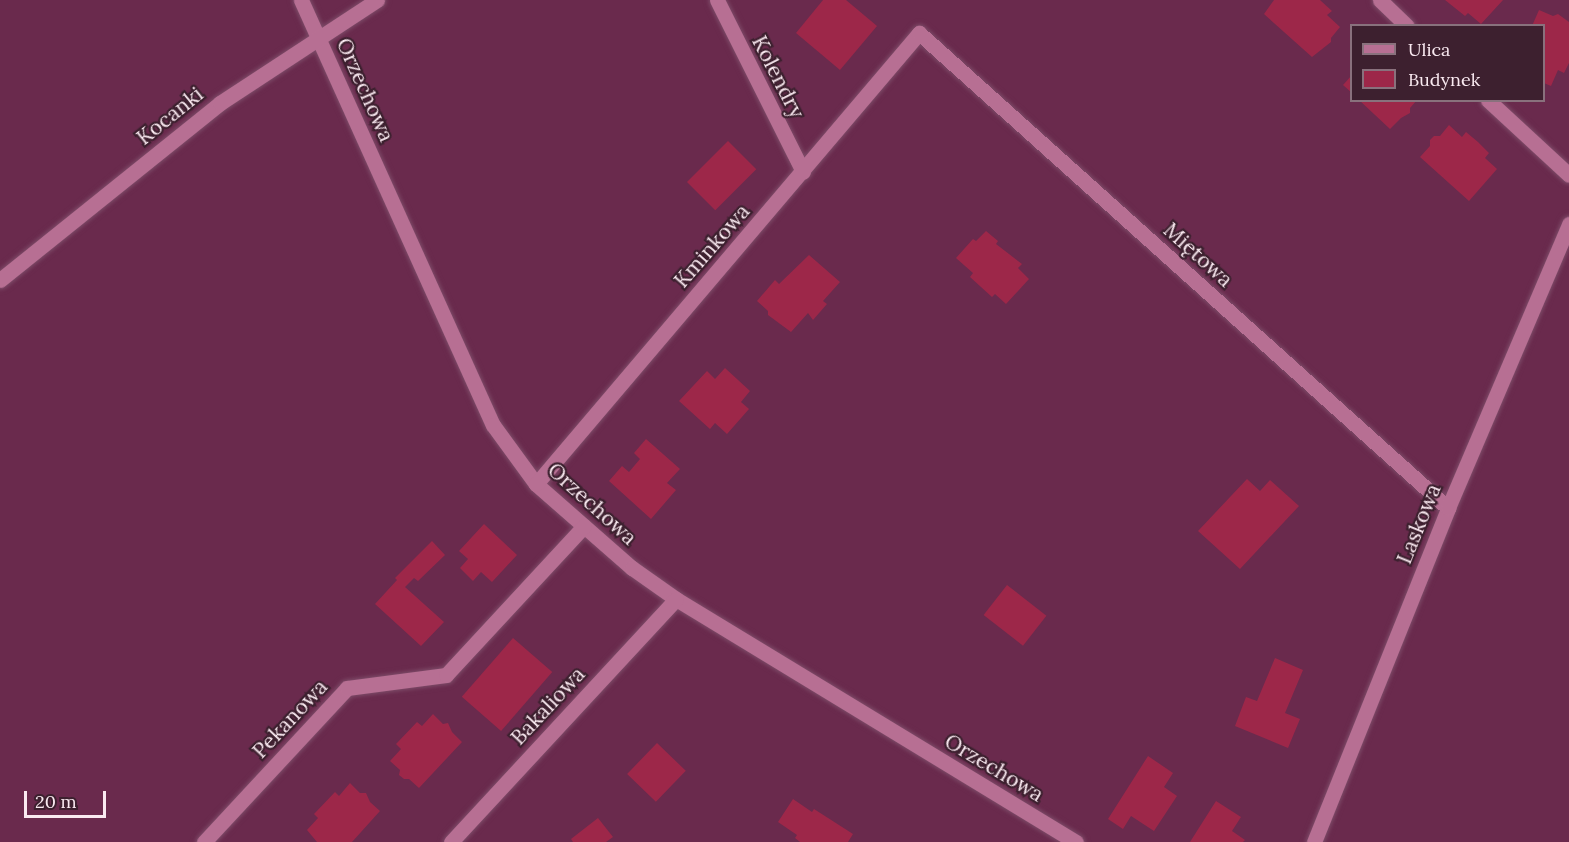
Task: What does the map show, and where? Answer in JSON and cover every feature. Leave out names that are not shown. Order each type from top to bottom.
[{"type":"street","name":"Orzechowa","points":[[301,0],[493,425],[536,484],[632,568],[676,599],[1076,842]]},
{"type":"street","name":"Kocanki","points":[[0,280],[220,103],[377,0]]},
{"type":"street","name":"Kolendry","points":[[717,0],[803,172]]},
{"type":"street","points":[[1380,0],[1405,24]]},
{"type":"street","name":"Kminkowa","points":[[536,484],[919,33]]},
{"type":"street","name":"Miętowa","points":[[919,33],[1448,508]]},
{"type":"street","points":[[1490,102],[1569,175]]},
{"type":"street","name":"Laskowa","points":[[1314,842],[1448,508],[1569,224]]},
{"type":"street","name":"Pekanowa","points":[[204,842],[347,688],[446,675],[584,526]]},
{"type":"street","name":"Bakaliowa","points":[[451,842],[676,599]]},
{"type":"building","points":[[823,0],[846,0],[877,26],[840,70],[796,33]]},
{"type":"building","points":[[1274,0],[1320,0],[1332,11],[1327,15],[1340,27],[1331,38],[1331,42],[1312,57],[1264,14]]},
{"type":"building","points":[[1445,0],[1503,0],[1481,24],[1468,13],[1465,16]]},
{"type":"building","points":[[1539,10],[1553,16],[1558,14],[1569,22],[1569,63],[1564,73],[1558,70],[1551,86],[1545,83],[1545,24],[1533,24]]},
{"type":"building","points":[[1350,77],[1350,91],[1343,85]]},
{"type":"building","points":[[1361,102],[1415,102],[1410,108],[1410,113],[1390,129]]},
{"type":"building","points":[[1449,125],[1462,137],[1466,132],[1478,142],[1489,153],[1485,158],[1497,169],[1469,201],[1420,157],[1430,146],[1430,140],[1434,136],[1440,136]]},
{"type":"building","points":[[728,141],[756,169],[715,210],[687,182]]},
{"type":"building","points":[[986,231],[998,241],[996,244],[1022,264],[1018,268],[1029,279],[1006,304],[995,294],[992,297],[970,277],[973,273],[956,258],[973,239],[976,241]]},
{"type":"building","points":[[809,255],[840,282],[823,301],[827,304],[813,320],[808,313],[791,332],[768,315],[768,311],[757,301],[775,280],[779,284]]},
{"type":"building","points":[[725,368],[750,391],[741,402],[749,409],[727,434],[715,423],[710,429],[679,401],[707,371],[715,379]]},
{"type":"building","points":[[646,439],[680,469],[667,483],[676,490],[651,519],[609,481],[622,466],[629,472],[640,459],[634,453]]},
{"type":"building","points":[[1247,479],[1260,491],[1270,480],[1299,506],[1240,569],[1198,531]]},
{"type":"building","points":[[484,524],[517,555],[492,582],[481,572],[473,581],[460,568],[468,559],[459,551]]},
{"type":"building","points":[[432,541],[445,555],[418,581],[414,578],[405,587],[444,622],[421,646],[375,604],[397,580],[395,578]]},
{"type":"building","points":[[1007,585],[1046,616],[1023,646],[984,615]]},
{"type":"building","points":[[513,638],[552,672],[501,731],[462,697]]},
{"type":"building","points":[[1275,658],[1303,670],[1285,713],[1300,719],[1288,748],[1235,726],[1246,697],[1257,701]]},
{"type":"building","points":[[433,714],[443,724],[448,723],[452,732],[462,742],[419,788],[409,779],[404,779],[399,775],[400,770],[390,761],[401,749],[396,744],[417,722],[422,726]]},
{"type":"building","points":[[657,743],[686,771],[656,802],[627,774]]},
{"type":"building","points":[[1148,756],[1173,773],[1164,787],[1177,796],[1154,831],[1131,816],[1123,829],[1108,819]]},
{"type":"building","points":[[350,783],[360,793],[366,793],[370,802],[380,811],[352,842],[317,842],[307,830],[318,818],[314,814],[335,792],[339,796]]},
{"type":"building","points":[[793,799],[812,812],[814,809],[853,834],[848,842],[800,842],[795,838],[797,835],[778,822]]},
{"type":"building","points":[[1216,801],[1241,817],[1232,831],[1245,840],[1243,842],[1190,842]]},
{"type":"building","points":[[598,818],[613,837],[606,842],[573,842],[571,839]]}]
